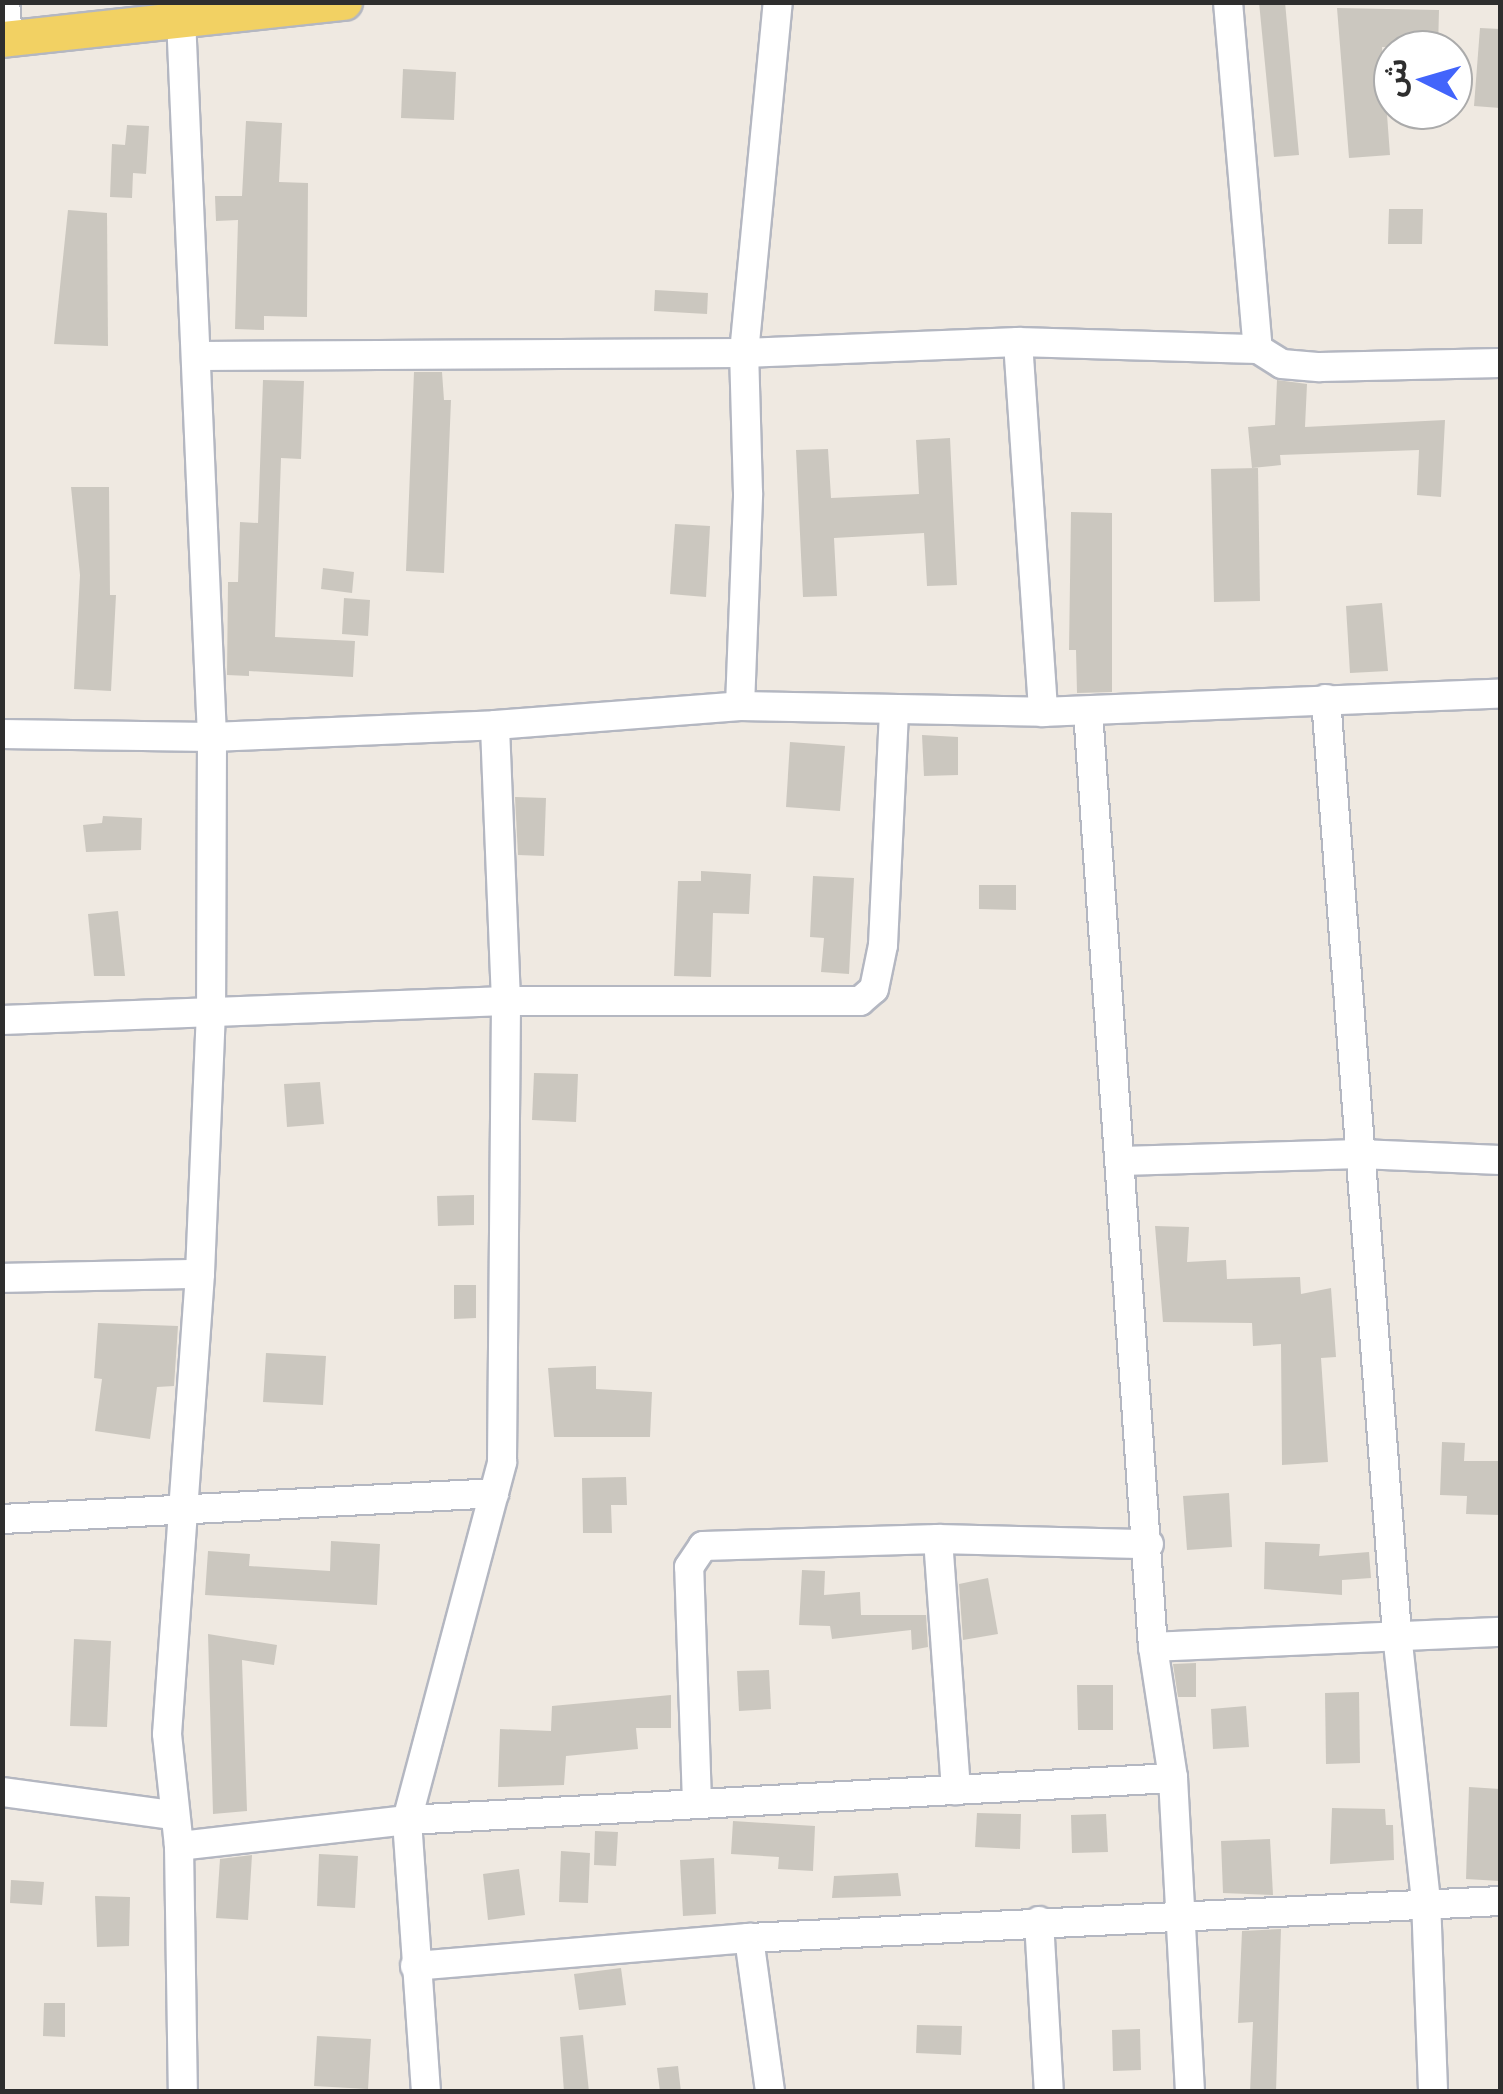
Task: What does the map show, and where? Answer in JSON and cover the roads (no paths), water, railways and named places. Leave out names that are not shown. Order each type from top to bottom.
[{"type":"main road","points":[[5,39],[344,2]]},
{"type":"street","points":[[5,2],[5,39]]},
{"type":"street","points":[[740,706],[748,493],[744,353],[778,2]]},
{"type":"street","points":[[1228,2],[1258,349]]},
{"type":"street","points":[[182,18],[212,738],[211,1011],[200,1274],[180,1506],[168,1734],[178,1846],[183,2092]]},
{"type":"street","points":[[1018,342],[1044,712]]},
{"type":"street","points":[[198,356],[744,353],[1018,342],[1258,349],[1282,364],[1320,368],[1500,363]]},
{"type":"street","points":[[2,734],[212,738],[495,725],[740,706],[1044,712],[1500,694]]},
{"type":"street","points":[[1326,699],[1397,1634],[1426,1899],[1434,2092]]},
{"type":"street","points":[[2,1020],[506,1001],[860,1000],[874,989],[884,944],[894,708]]},
{"type":"street","points":[[1088,711],[1149,1544],[1153,1647],[1174,1778],[1190,2092]]},
{"type":"street","points":[[426,2092],[407,1820],[502,1462],[508,1278],[506,1001],[495,725]]},
{"type":"street","points":[[1121,1161],[1360,1154],[1500,1160]]},
{"type":"street","points":[[2,1278],[200,1274]]},
{"type":"street","points":[[2,1519],[180,1506],[494,1493]]},
{"type":"street","points":[[697,1803],[692,1554],[703,1546],[938,1540],[1149,1544]]},
{"type":"street","points":[[938,1540],[956,1790]]},
{"type":"street","points":[[1153,1647],[1500,1632]]},
{"type":"street","points":[[178,1846],[407,1820],[1174,1778]]},
{"type":"street","points":[[2,1792],[173,1815]]},
{"type":"street","points":[[415,1966],[748,1938],[1426,1899],[1500,1900]]},
{"type":"street","points":[[1038,1921],[1048,2092]]},
{"type":"street","points":[[748,1938],[770,2092]]}]
